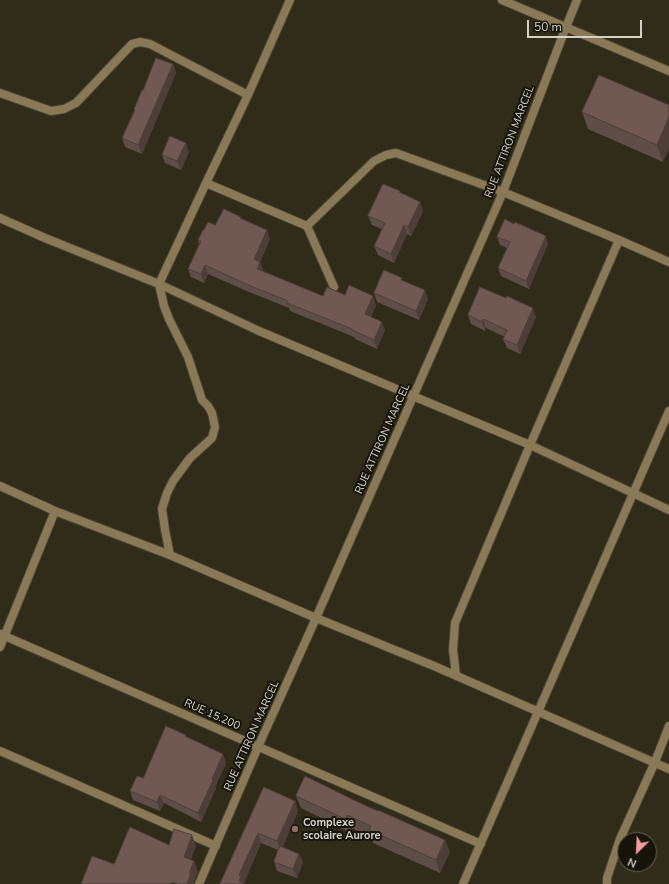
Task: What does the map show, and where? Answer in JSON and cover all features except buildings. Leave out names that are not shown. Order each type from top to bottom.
[{"type":"street","points":[[170,555],[162,509],[166,493],[190,458],[212,438],[215,428],[212,413],[202,400],[188,357],[164,306],[159,284],[248,95],[290,0]]},
{"type":"street","points":[[502,0],[669,71]]},
{"type":"street","name":"RUE ATTIRON MARCEL","points":[[199,884],[503,192],[577,0]]},
{"type":"street","points":[[0,93],[51,111],[64,109],[76,103],[132,44],[140,42],[150,44],[248,95]]},
{"type":"street","points":[[307,226],[374,161],[386,155],[396,153],[503,192],[669,262]]},
{"type":"street","points":[[206,183],[307,226],[334,287]]},
{"type":"street","points":[[0,218],[45,238],[159,284],[259,331],[530,445],[669,510]]},
{"type":"street","points":[[456,675],[453,650],[455,623],[619,240]]},
{"type":"street","points":[[463,884],[669,411]]},
{"type":"street","points":[[0,486],[55,511],[170,555],[316,618],[456,675],[669,769]]},
{"type":"street","points":[[0,647],[2,635],[55,511]]},
{"type":"street","name":"RUE 15.200","points":[[2,635],[481,844]]},
{"type":"street","points":[[607,884],[607,878],[620,839],[669,726]]},
{"type":"street","points":[[0,752],[216,846]]},
{"type":"place","name":"Complexe scolaire Aurore","points":[[295,829]]}]
